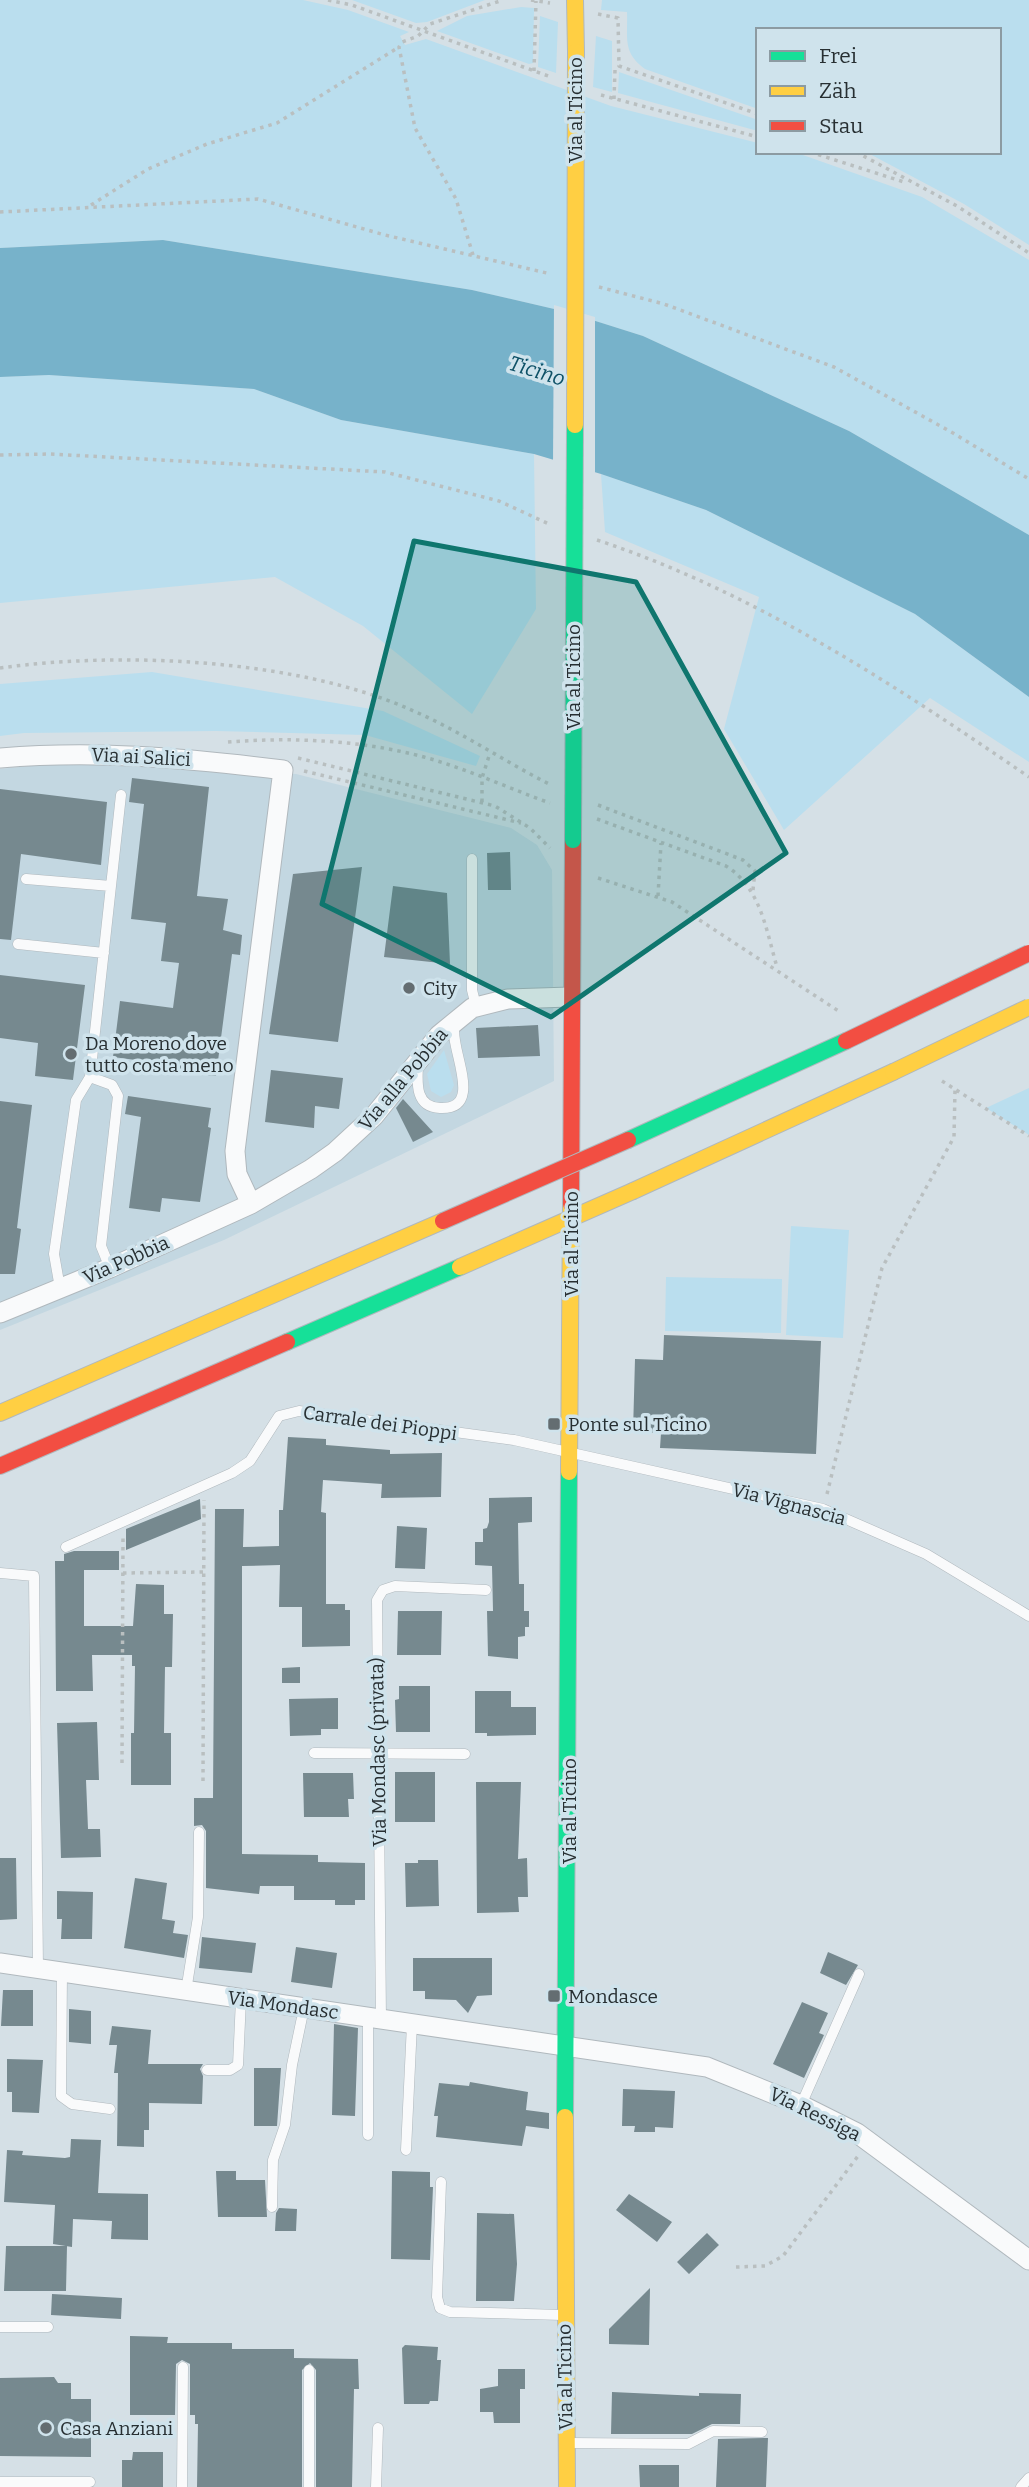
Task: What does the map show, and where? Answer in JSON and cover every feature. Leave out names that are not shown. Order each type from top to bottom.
[{"type":"main road","name":"Via al Ticino","points":[[567,2487],[564,2315],[571,1451],[570,998],[573,840],[575,4]]},
{"type":"main road","points":[[0,1413],[628,1140],[846,1041],[1029,953]]},
{"type":"main road","points":[[0,1466],[633,1191],[1029,1007]]},
{"type":"street","name":"Via ai Salici","points":[[0,758],[111,753],[165,756],[283,770]]},
{"type":"street","points":[[251,1204],[237,1174],[235,1151],[283,770]]},
{"type":"street","points":[[468,1010],[508,999],[570,998]]},
{"type":"street","name":"Via alla Pobbia","points":[[251,1204],[335,1152],[374,1116],[439,1035],[468,1010]]},
{"type":"street","name":"Via Pobbia","points":[[0,1314],[251,1204]]},
{"type":"street","name":"Via Mondasc","points":[[0,1963],[566,2047]]},
{"type":"street","name":"Via Ressiga","points":[[566,2047],[708,2067],[801,2105],[871,2142],[1029,2260]]},
{"type":"lane","points":[[60,1289],[54,1254],[76,1100],[90,1077],[121,795]]},
{"type":"lane","points":[[419,1061],[417,1086],[422,1100],[436,1108],[444,1108],[458,1101],[465,1086],[452,1036],[468,1010],[472,990],[472,859]]},
{"type":"lane","points":[[26,879],[111,886]]},
{"type":"lane","points":[[18,944],[104,953]]},
{"type":"lane","points":[[90,1077],[112,1085],[118,1096],[101,1246],[110,1268]]},
{"type":"lane","name":"Carrale dei Pioppi","points":[[66,1547],[232,1473],[250,1461],[279,1416],[290,1411],[514,1440],[571,1451]]},
{"type":"lane","name":"Via Vignascia","points":[[571,1451],[823,1509],[926,1553],[1029,1616]]},
{"type":"lane","points":[[0,1573],[34,1576],[38,1969]]},
{"type":"lane","name":"Via Mondasc (privata)","points":[[368,2135],[375,2019],[380,1753],[375,1608],[380,1594],[395,1586],[486,1590]]},
{"type":"lane","points":[[314,1753],[466,1754]]},
{"type":"lane","points":[[186,1991],[198,1917],[199,1832]]},
{"type":"lane","points":[[62,1972],[61,2096],[72,2104],[110,2109]]},
{"type":"lane","points":[[801,2105],[859,1975]]},
{"type":"lane","points":[[207,2070],[230,2070],[238,2064],[241,1999]]},
{"type":"lane","points":[[272,2207],[273,2160],[285,2124],[292,2065],[304,2008]]},
{"type":"lane","points":[[406,2150],[412,2024]]},
{"type":"lane","points":[[441,2182],[437,2297],[440,2308],[450,2312],[564,2315]]},
{"type":"lane","points":[[0,2327],[48,2327]]},
{"type":"lane","points":[[183,2367],[183,2487]]},
{"type":"lane","points":[[309,2370],[309,2487]]},
{"type":"lane","points":[[376,2487],[378,2428]]},
{"type":"lane","points":[[566,2442],[688,2444],[713,2431],[762,2432]]},
{"type":"lane","points":[[1021,2487],[1029,2478]]},
{"type":"lane","points":[[0,2482],[90,2483]]},
{"type":"path","points":[[328,0],[352,5],[557,79]]},
{"type":"path","points":[[91,205],[148,169],[207,144],[277,123],[430,24],[503,0]]},
{"type":"path","points":[[534,71],[536,1]]},
{"type":"path","points":[[575,4],[625,19]]},
{"type":"path","points":[[614,99],[615,70],[619,66],[618,18]]},
{"type":"path","points":[[398,47],[415,128],[456,199],[473,255]]},
{"type":"path","points":[[619,66],[756,113]]},
{"type":"path","points":[[591,92],[756,136]]},
{"type":"path","points":[[816,154],[909,184]]},
{"type":"path","points":[[859,154],[909,184],[957,206],[1029,253]]},
{"type":"path","points":[[0,212],[91,205],[258,199],[385,235],[563,278]]},
{"type":"path","points":[[589,284],[664,304],[834,367],[953,433],[1029,480]]},
{"type":"path","points":[[0,455],[50,454],[386,472],[499,501],[559,527]]},
{"type":"path","points":[[594,539],[705,582],[815,637],[1029,777]]},
{"type":"path","points":[[0,668],[82,660],[139,659],[253,670],[333,684],[374,695]]},
{"type":"path","points":[[219,742],[257,740],[374,745],[426,758],[559,806]]},
{"type":"path","points":[[482,802],[482,778],[491,753]]},
{"type":"path","points":[[283,770],[295,769],[409,794],[523,824]]},
{"type":"path","points":[[584,815],[726,866],[746,881],[753,890],[777,968]]},
{"type":"path","points":[[658,896],[661,843]]},
{"type":"path","points":[[572,863],[599,878],[658,896],[777,968],[842,1012]]},
{"type":"path","points":[[937,1077],[1029,1136]]},
{"type":"path","points":[[823,1509],[882,1268],[954,1138],[955,1090]]},
{"type":"path","points":[[203,1781],[204,1486]]},
{"type":"path","points":[[122,1763],[123,1522]]},
{"type":"path","points":[[123,1573],[204,1573]]},
{"type":"path","points":[[736,2267],[765,2266],[783,2256],[851,2163],[871,2142]]},
{"type":"highlighted area","points":[[414,541],[636,582],[786,853],[551,1017],[322,904]]},
{"type":"shaded area","points":[[0,0],[303,0],[348,10],[409,32],[400,36],[405,45],[426,39],[611,106],[756,142],[756,154],[800,154],[922,197],[1029,260],[1029,535],[849,431],[643,336],[567,312],[472,290],[163,240],[0,248]]},
{"type":"shaded area","points":[[352,0],[485,0],[427,22],[416,23]]},
{"type":"shaded area","points":[[602,0],[1029,0],[1029,245],[964,204],[870,154],[1001,154],[1001,28],[756,28],[756,108],[645,69],[629,50],[627,12],[601,10]]},
{"type":"shaded area","points":[[521,7],[534,8],[533,63],[529,64],[437,31],[467,16]]},
{"type":"shaded area","points":[[540,16],[558,22],[556,73],[538,67]]},
{"type":"shaded area","points":[[596,36],[612,41],[612,92],[593,87]]},
{"type":"shaded area","points":[[619,72],[756,119],[756,130],[618,93]]},
{"type":"shaded area","points":[[49,375],[254,389],[341,420],[534,454],[536,609],[472,714],[363,626],[275,577],[0,603],[0,377]]},
{"type":"shaded area","points":[[601,474],[706,510],[915,614],[1029,697],[1029,762],[930,698],[784,830],[724,729],[759,597],[605,532]]},
{"type":"shaded area","points":[[152,672],[383,711],[480,756],[476,766],[365,735],[216,731],[24,733],[0,736],[0,684]]},
{"type":"shaded area","points":[[77,761],[296,774],[511,828],[537,845],[552,870],[554,1081],[224,1240],[0,1330],[0,769]]},
{"type":"shaded area","points":[[444,1050],[454,1085],[451,1092],[441,1097],[431,1091],[427,1074]]},
{"type":"shaded area","points":[[1029,1088],[1029,1135],[986,1108]]},
{"type":"shaded area","points":[[791,1226],[849,1230],[843,1338],[786,1335]]},
{"type":"shaded area","points":[[666,1277],[782,1279],[781,1333],[665,1331]]},
{"type":"water","name":"Ticino","points":[[163,240],[472,290],[567,312],[643,336],[849,431],[1029,535],[1029,697],[915,614],[706,510],[601,474],[534,454],[341,420],[254,389],[49,375],[0,377],[0,248]]},
{"type":"pier","points":[[554,305],[595,317],[595,475],[553,463]]},
{"type":"building","points":[[132,778],[209,787],[197,896],[228,899],[223,930],[242,935],[240,955],[232,954],[216,1076],[165,1070],[166,1064],[113,1057],[120,1001],[173,1008],[179,963],[161,961],[166,923],[131,919],[144,804],[129,802]]},
{"type":"building","points":[[0,789],[107,802],[101,865],[21,854],[11,940],[0,939]]},
{"type":"building","points":[[510,852],[511,890],[488,890],[487,853]]},
{"type":"building","points":[[362,867],[338,1042],[269,1034],[293,874]]},
{"type":"building","points":[[393,886],[447,893],[450,964],[384,957]]},
{"type":"building","points":[[0,975],[85,985],[73,1080],[35,1076],[38,1043],[0,1038]]},
{"type":"building","points":[[538,1025],[540,1056],[478,1058],[476,1028]]},
{"type":"building","points":[[271,1070],[343,1078],[339,1109],[315,1106],[314,1128],[265,1122]]},
{"type":"building","points":[[128,1096],[211,1108],[208,1127],[211,1128],[200,1202],[162,1198],[160,1212],[129,1208],[141,1117],[125,1114]]},
{"type":"building","points":[[403,1099],[433,1132],[413,1142],[396,1108]]},
{"type":"building","points":[[0,1101],[32,1105],[17,1228],[21,1229],[15,1274],[0,1274]]},
{"type":"building","points":[[664,1335],[821,1341],[816,1454],[660,1448],[661,1433],[633,1432],[635,1359],[663,1360]]},
{"type":"building","points":[[288,1437],[326,1439],[326,1445],[390,1450],[390,1454],[442,1453],[441,1497],[381,1498],[382,1484],[323,1480],[321,1512],[326,1513],[326,1604],[345,1604],[345,1610],[350,1610],[350,1646],[302,1647],[302,1607],[279,1607],[280,1565],[242,1566],[242,1854],[318,1855],[318,1862],[365,1863],[365,1900],[355,1900],[355,1905],[335,1905],[335,1900],[294,1900],[294,1886],[260,1886],[259,1894],[206,1888],[206,1831],[202,1825],[194,1826],[194,1798],[213,1798],[215,1509],[244,1509],[243,1547],[279,1546],[279,1510],[283,1510]]},
{"type":"building","points":[[532,1497],[532,1522],[518,1523],[519,1584],[524,1584],[524,1611],[529,1611],[529,1627],[525,1627],[525,1636],[518,1637],[518,1659],[488,1656],[487,1611],[493,1611],[492,1566],[475,1565],[475,1542],[483,1542],[483,1529],[487,1528],[489,1522],[489,1498]]},
{"type":"building","points":[[200,1499],[201,1519],[126,1550],[126,1529]]},
{"type":"building","points":[[397,1526],[427,1528],[425,1569],[395,1568]]},
{"type":"building","points":[[74,1551],[119,1551],[119,1570],[84,1570],[84,1626],[133,1626],[136,1584],[164,1585],[164,1614],[173,1614],[172,1667],[165,1667],[164,1733],[171,1733],[171,1785],[131,1785],[135,1666],[132,1666],[132,1655],[92,1655],[93,1691],[56,1691],[55,1561],[64,1561],[64,1554]]},
{"type":"building","points":[[398,1611],[442,1611],[441,1655],[397,1655]]},
{"type":"building","points":[[300,1667],[300,1683],[282,1683],[282,1668]]},
{"type":"building","points":[[399,1686],[430,1686],[430,1732],[396,1732],[395,1700],[399,1699]]},
{"type":"building","points":[[475,1691],[511,1691],[511,1707],[536,1707],[536,1735],[487,1736],[487,1733],[475,1733]]},
{"type":"building","points":[[338,1698],[338,1729],[321,1729],[321,1735],[290,1736],[289,1699]]},
{"type":"building","points":[[97,1722],[99,1780],[86,1780],[88,1829],[100,1829],[101,1857],[61,1858],[57,1723]]},
{"type":"building","points":[[395,1772],[435,1772],[435,1822],[395,1822]]},
{"type":"building","points":[[303,1773],[353,1773],[354,1799],[348,1799],[349,1817],[304,1817]]},
{"type":"building","points":[[476,1782],[521,1782],[518,1859],[527,1858],[528,1897],[518,1897],[519,1912],[477,1913]]},
{"type":"building","points":[[0,1858],[16,1858],[17,1919],[0,1920]]},
{"type":"building","points":[[418,1860],[438,1860],[439,1906],[406,1907],[405,1863],[418,1863]]},
{"type":"building","points":[[135,1878],[167,1883],[162,1919],[175,1921],[173,1933],[188,1935],[184,1958],[124,1948]]},
{"type":"building","points":[[57,1891],[93,1892],[92,1939],[61,1939],[62,1919],[57,1919]]},
{"type":"building","points":[[202,1937],[256,1943],[252,1973],[199,1968]]},
{"type":"building","points":[[296,1947],[337,1953],[332,1988],[291,1982]]},
{"type":"building","points":[[828,1952],[858,1965],[846,1985],[820,1973]]},
{"type":"building","points":[[413,1958],[492,1958],[492,1995],[477,1996],[468,2013],[456,2000],[425,1999],[425,1991],[413,1991]]},
{"type":"building","points":[[3,1990],[33,1990],[33,2026],[1,2026]]},
{"type":"building","points":[[802,2002],[828,2013],[819,2033],[824,2035],[804,2078],[773,2064]]},
{"type":"building","points":[[69,2009],[91,2011],[91,2044],[69,2042]]},
{"type":"building","points":[[334,2024],[358,2028],[355,2116],[332,2115]]},
{"type":"building","points":[[112,2026],[151,2030],[148,2064],[203,2064],[200,2069],[203,2076],[202,2104],[149,2103],[149,2130],[144,2130],[144,2147],[117,2146],[118,2073],[114,2073],[117,2045],[109,2045]]},
{"type":"building","points":[[7,2059],[43,2060],[39,2113],[12,2112],[12,2092],[7,2092]]},
{"type":"building","points":[[254,2068],[281,2068],[277,2126],[254,2126]]},
{"type":"building","points":[[470,2082],[528,2092],[526,2110],[549,2113],[549,2129],[526,2126],[522,2146],[436,2137],[438,2116],[434,2116],[439,2083],[469,2086]]},
{"type":"building","points":[[623,2089],[675,2091],[673,2128],[655,2127],[655,2132],[634,2132],[635,2126],[622,2126]]},
{"type":"building","points":[[71,2139],[101,2140],[98,2193],[148,2194],[148,2240],[111,2239],[112,2221],[73,2219],[72,2247],[53,2244],[55,2205],[4,2202],[7,2150],[23,2151],[22,2155],[65,2158],[70,2157]]},
{"type":"building","points":[[216,2171],[236,2171],[236,2180],[265,2180],[267,2217],[218,2217]]},
{"type":"building","points":[[392,2171],[430,2172],[430,2187],[433,2187],[430,2260],[391,2259]]},
{"type":"building","points":[[629,2194],[672,2222],[657,2242],[616,2210]]},
{"type":"building","points":[[279,2208],[297,2209],[296,2231],[275,2231]]},
{"type":"building","points":[[477,2213],[514,2214],[517,2264],[514,2301],[476,2301]]},
{"type":"building","points":[[707,2233],[719,2245],[689,2274],[677,2262]]},
{"type":"building","points":[[6,2246],[67,2246],[66,2291],[4,2291]]},
{"type":"building","points":[[650,2288],[649,2345],[609,2344],[609,2329]]},
{"type":"building","points":[[52,2294],[122,2298],[121,2319],[51,2315]]},
{"type":"building","points":[[130,2336],[168,2337],[167,2343],[232,2343],[232,2349],[294,2349],[294,2358],[358,2359],[359,2389],[354,2389],[352,2487],[316,2487],[316,2370],[310,2363],[302,2370],[302,2487],[197,2487],[198,2424],[195,2424],[195,2415],[190,2415],[190,2364],[182,2360],[176,2364],[175,2415],[130,2415]]},
{"type":"building","points":[[405,2345],[438,2347],[437,2360],[441,2360],[438,2401],[430,2401],[429,2404],[404,2404],[402,2348]]},
{"type":"building","points":[[498,2369],[525,2369],[525,2389],[520,2389],[520,2423],[494,2423],[493,2412],[480,2412],[480,2389],[498,2386]]},
{"type":"building","name":"Casa Anziani","points":[[54,2377],[58,2383],[71,2383],[71,2399],[91,2399],[91,2457],[0,2456],[0,2378]]},
{"type":"building","points":[[612,2392],[699,2396],[699,2393],[741,2394],[740,2424],[712,2424],[692,2434],[611,2434]]},
{"type":"building","points":[[768,2438],[766,2487],[716,2487],[718,2439]]},
{"type":"building","points":[[133,2452],[163,2452],[163,2487],[122,2487],[122,2460],[132,2460]]},
{"type":"building","points":[[639,2465],[679,2465],[679,2487],[640,2487]]},
{"type":"traffic: fast","points":[[573,840],[575,425]]},
{"type":"traffic: fast","points":[[628,1140],[846,1041]]},
{"type":"traffic: fast","points":[[287,1342],[460,1267]]},
{"type":"traffic: fast","points":[[565,2117],[569,1472]]},
{"type":"traffic: slow","points":[[575,0],[576,52]]},
{"type":"traffic: slow","points":[[575,425],[576,52]]},
{"type":"traffic: slow","points":[[893,1072],[1029,1007]]},
{"type":"traffic: slow","points":[[633,1191],[893,1072]]},
{"type":"traffic: slow","points":[[460,1267],[633,1191]]},
{"type":"traffic: slow","points":[[569,1472],[571,1204]]},
{"type":"traffic: slow","points":[[0,1413],[443,1221]]},
{"type":"traffic: slow","points":[[565,2117],[567,2487]]},
{"type":"traffic: jam","points":[[571,1204],[573,840]]},
{"type":"traffic: jam","points":[[846,1041],[1029,953]]},
{"type":"traffic: jam","points":[[443,1221],[628,1140]]},
{"type":"traffic: jam","points":[[0,1466],[287,1342]]},
{"type":"place","name":"City","points":[[409,988]]},
{"type":"place","name":"Da Moreno dove tutto costa meno","points":[[71,1054]]},
{"type":"place","name":"Ponte sul Ticino","points":[[554,1424]]},
{"type":"place","name":"Mondasce","points":[[554,1996]]},
{"type":"place","name":"Casa Anziani","points":[[46,2428]]}]
